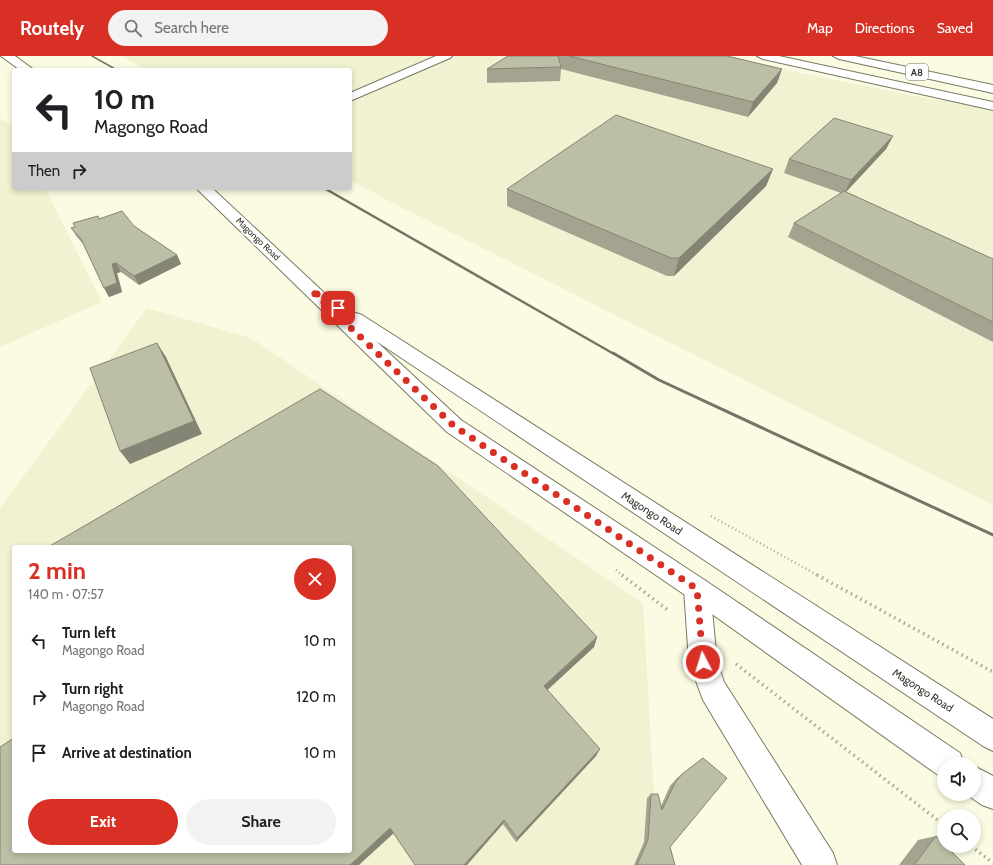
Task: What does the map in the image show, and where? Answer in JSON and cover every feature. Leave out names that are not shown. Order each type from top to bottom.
[{"type":"main road","points":[[352,96],[446,56]]},
{"type":"main road","points":[[763,56],[993,106]]},
{"type":"main road","name":"A8","points":[[840,56],[993,89]]},
{"type":"main road","points":[[876,56],[993,80]]},
{"type":"main road","points":[[9,61],[24,68]]},
{"type":"main road","name":"Magongo Road","points":[[205,190],[454,426],[697,589],[939,757]]},
{"type":"main road","name":"Magongo Road","points":[[311,290],[993,736]]},
{"type":"main road","points":[[697,589],[703,662],[713,690],[822,865]]},
{"type":"main road","points":[[981,786],[993,794]]},
{"type":"path","points":[[710,516],[993,672]]},
{"type":"path","points":[[980,853],[993,863]]},
{"type":"shaded area","points":[[121,56],[716,56],[915,96],[993,109],[993,505],[352,181],[352,68],[143,68]]},
{"type":"shaded area","points":[[0,119],[12,124],[12,190],[46,190],[102,302],[0,347]]},
{"type":"shaded area","points":[[147,308],[251,338],[643,603],[658,865],[0,865],[0,508]]},
{"type":"building","points":[[508,56],[558,56],[561,67],[487,69]]},
{"type":"building","points":[[569,56],[727,56],[782,69],[753,102]]},
{"type":"building","points":[[616,115],[773,169],[679,258],[671,258],[507,189]]},
{"type":"building","points":[[834,118],[893,136],[851,180],[789,159]]},
{"type":"building","points":[[844,191],[993,259],[993,322],[794,223]]},
{"type":"building","points":[[122,211],[134,226],[177,255],[134,276],[116,263],[112,264],[117,283],[104,288],[81,239],[71,228],[75,227],[73,223],[98,216],[99,219]]},
{"type":"building","points":[[157,343],[194,421],[120,451],[90,368]]},
{"type":"building","points":[[320,389],[438,466],[597,637],[544,686],[600,749],[517,838],[504,820],[464,865],[415,865],[390,828],[350,865],[0,865],[0,747],[12,739],[12,853],[352,853],[352,545],[51,545]]},
{"type":"building","points":[[703,758],[727,778],[670,847],[675,865],[637,865],[648,840],[651,794],[658,794],[662,810],[675,783],[682,774]]},
{"type":"building","points":[[936,836],[937,853],[953,853],[965,865],[914,865]]},
{"type":"railway","points":[[92,56],[113,68]]},
{"type":"railway","points":[[327,190],[614,354]]},
{"type":"railway","points":[[613,353],[659,380],[993,535]]},
{"type":"route","points":[[338,308],[311,290],[454,426],[697,589],[703,662]]}]
